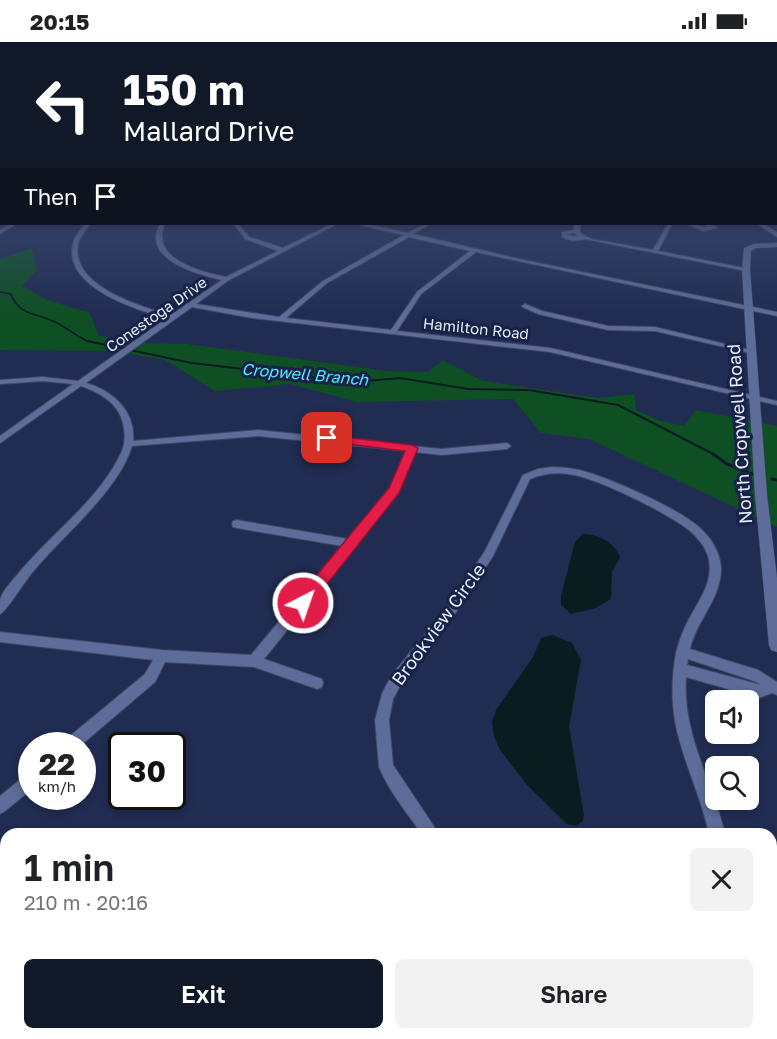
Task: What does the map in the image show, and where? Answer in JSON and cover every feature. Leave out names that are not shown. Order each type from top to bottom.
[{"type":"street","points":[[86,225],[79,233],[75,247],[76,258],[87,278],[98,289],[124,303],[173,318]]},
{"type":"street","points":[[162,225],[158,232],[159,242],[173,259],[195,271],[227,279]]},
{"type":"street","points":[[237,225],[247,238],[282,250]]},
{"type":"street","name":"Conestoga Drive","points":[[0,440],[227,279],[333,225]]},
{"type":"street","points":[[366,225],[474,251],[777,314]]},
{"type":"street","points":[[281,319],[325,282],[426,225]]},
{"type":"street","points":[[575,231],[577,225]]},
{"type":"street","points":[[655,252],[669,225]]},
{"type":"street","points":[[696,225],[704,230],[715,229],[707,225]]},
{"type":"street","points":[[762,225],[777,235]]},
{"type":"street","points":[[584,238],[575,231],[566,232],[564,236],[746,269],[747,250],[777,245]]},
{"type":"street","points":[[393,332],[419,292],[474,251]]},
{"type":"street","name":"North Cropwell Road","points":[[746,269],[761,495],[777,645]]},
{"type":"street","name":"Hamilton Road","points":[[191,305],[281,319],[563,352],[777,403]]},
{"type":"street","points":[[525,306],[540,313],[608,328],[655,329],[750,351]]},
{"type":"street","points":[[0,382],[42,379],[78,385],[108,396],[121,407],[127,425],[128,444],[109,478],[32,566],[0,609]]},
{"type":"street","points":[[128,444],[258,433],[467,451],[507,446]]},
{"type":"street","points":[[254,661],[395,490],[412,448]]},
{"type":"street","name":"Brookview Circle","points":[[427,828],[386,767],[382,720],[387,698],[396,680],[456,604],[489,553],[526,477],[535,472],[562,470],[592,477],[691,527],[706,541],[714,555],[717,571],[710,591],[689,630],[682,652],[678,709],[715,828]]},
{"type":"street","points":[[237,524],[352,544]]},
{"type":"street","points":[[0,637],[162,656],[254,661],[317,683]]},
{"type":"street","points":[[682,652],[758,676],[774,688]]},
{"type":"street","points":[[86,732],[150,678],[162,656]]},
{"type":"street","points":[[680,669],[759,692],[774,688]]},
{"type":"street","points":[[0,806],[18,791]]},
{"type":"green space","points":[[32,248],[37,270],[22,286],[47,300],[90,313],[98,335],[124,343],[187,344],[387,371],[428,372],[443,360],[483,381],[598,398],[634,394],[636,410],[658,420],[684,426],[696,410],[777,426],[777,527],[589,439],[541,433],[513,399],[357,402],[291,384],[215,391],[165,360],[113,351],[0,350],[0,259]]},
{"type":"shaded area","points":[[583,534],[594,535],[605,540],[615,548],[620,557],[612,572],[611,599],[596,608],[571,614],[561,605],[561,596],[575,542]]},
{"type":"shaded area","points":[[552,635],[572,643],[581,660],[569,726],[584,815],[583,821],[576,826],[567,824],[528,786],[500,750],[494,736],[492,722],[496,710],[533,657],[541,638]]},
{"type":"waterway","name":"Cropwell Branch","points":[[0,292],[11,294],[23,310],[47,318],[83,339]]},
{"type":"waterway","name":"Cropwell Branch","points":[[80,337],[87,341],[192,363],[355,382],[400,378],[468,389],[529,390],[618,405],[715,455]]},
{"type":"waterway","name":"Cropwell Branch","points":[[713,454],[727,464],[752,474]]},
{"type":"waterway","name":"Cropwell Branch","points":[[772,479],[777,480]]},
{"type":"route","points":[[303,603],[395,490],[412,448],[327,438]]}]
